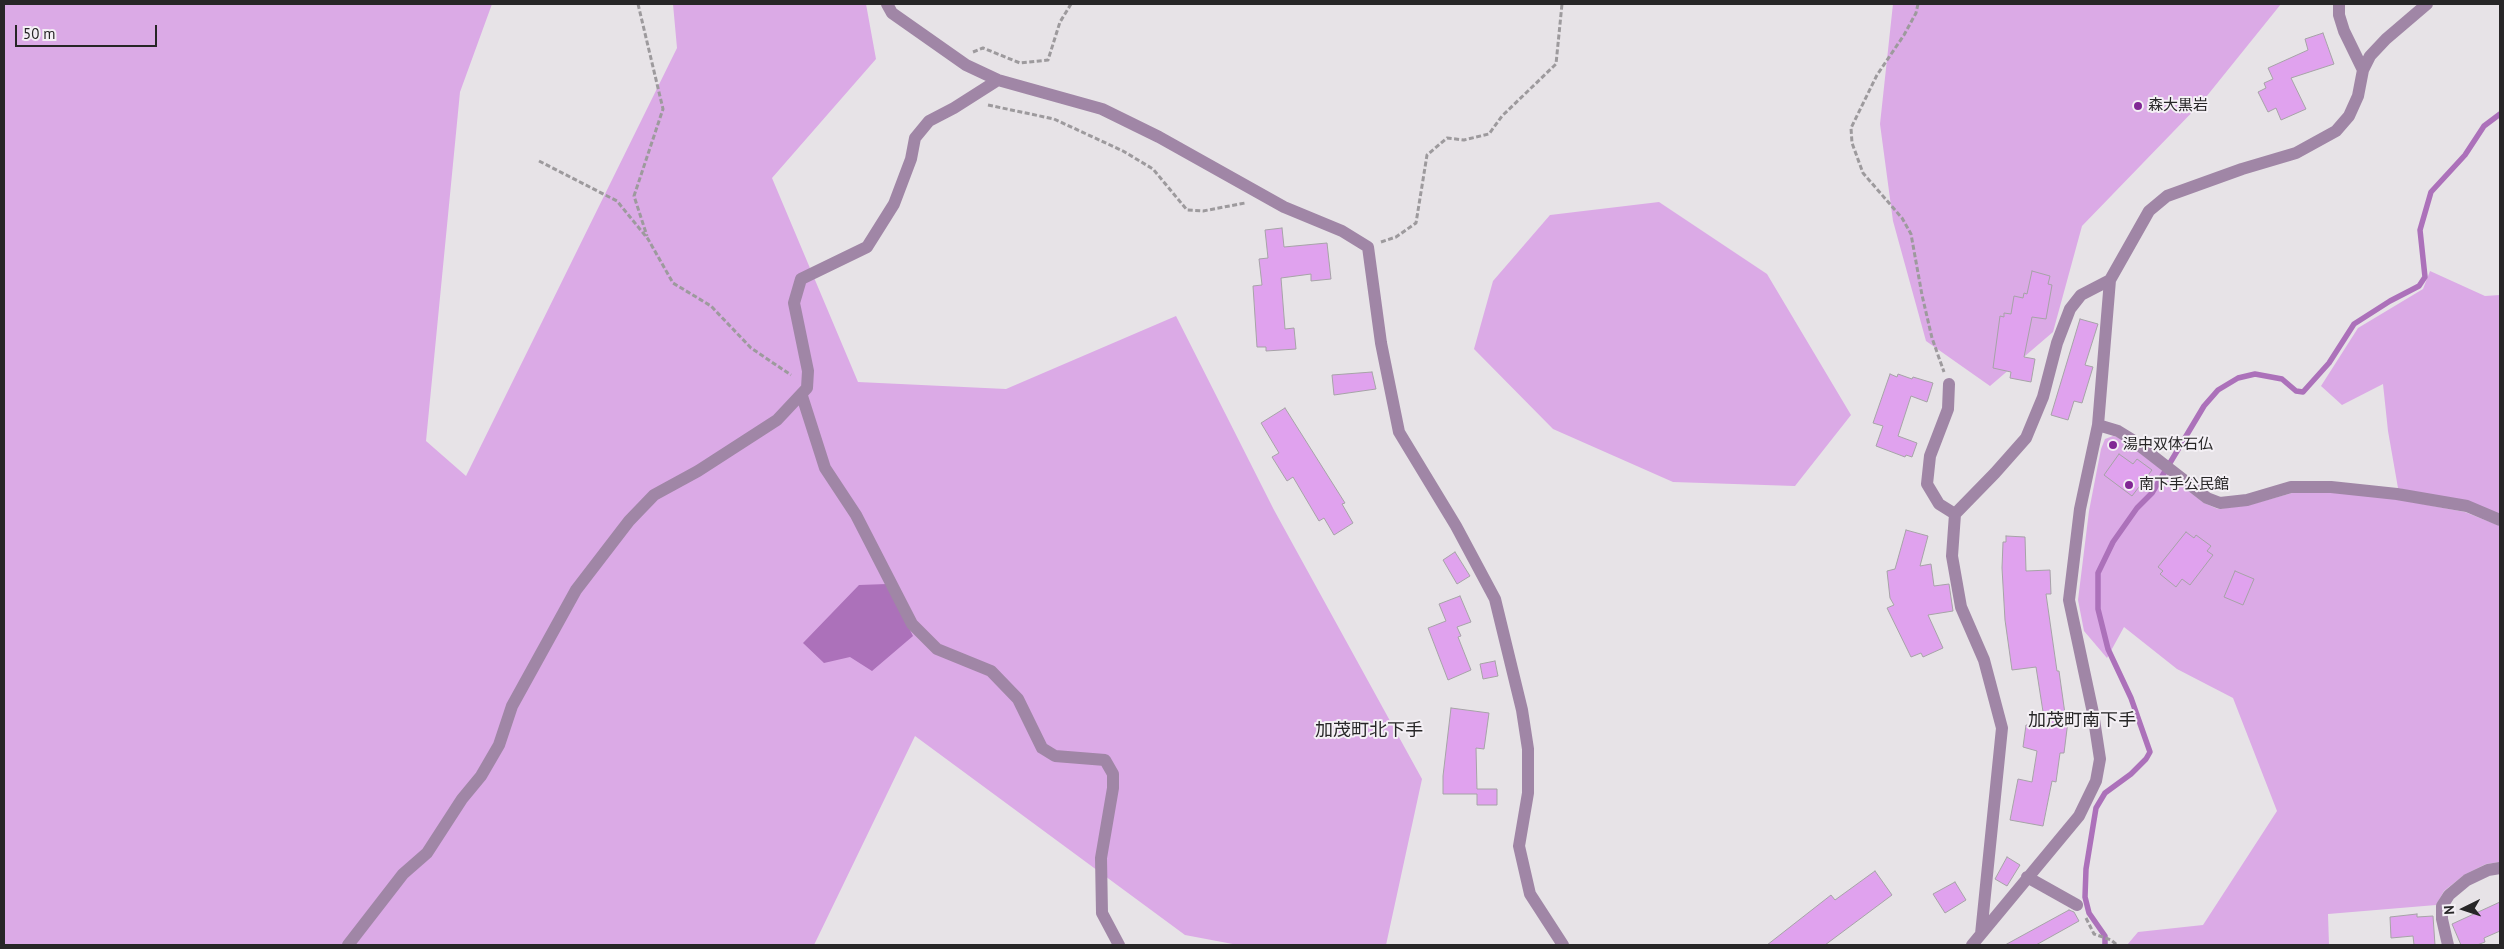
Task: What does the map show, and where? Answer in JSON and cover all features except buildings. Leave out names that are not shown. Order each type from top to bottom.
[{"type":"street","points":[[887,4],[892,13],[966,65],[998,80],[1102,109],[1159,137],[1270,198],[1342,231],[1368,247],[1381,343],[1399,432],[1456,526],[1495,599],[1522,710],[1528,749],[1528,793],[1519,846],[1530,894],[1563,945]]},
{"type":"street","points":[[2339,4],[2339,15],[2344,31],[2363,70]]},
{"type":"street","points":[[1972,945],[2079,816],[2096,781],[2100,759],[2093,714],[2069,600],[2080,509],[2098,425],[2110,280],[2149,211],[2167,196],[2242,169],[2296,153],[2336,132],[2349,116],[2358,96],[2363,70],[2377,46],[2427,4]]},
{"type":"street","points":[[348,945],[403,874],[427,853],[462,800],[481,776],[499,745],[512,706],[576,590],[629,521],[654,495],[698,472],[777,420],[802,396],[807,388],[808,371],[794,303],[801,279],[867,247],[894,204],[911,159],[915,138],[929,121],[998,80]]},
{"type":"street","points":[[1981,934],[2002,728],[1984,660],[1961,607],[1952,556],[1955,514],[1996,473],[2026,438],[2043,397],[2057,343],[2070,309],[2081,295],[2110,280]]},
{"type":"street","points":[[1949,384],[1948,409],[1930,456],[1927,484],[1939,504],[1955,514]]},
{"type":"street","points":[[802,396],[825,468],[856,515],[912,624],[937,649],[991,671],[1018,699],[1042,748],[1055,756],[1105,760],[1114,774],[1101,858],[1102,913],[1119,945]]},
{"type":"street","points":[[2098,425],[2118,430],[2207,498],[2220,503],[2247,500],[2291,487],[2331,486],[2397,494],[2459,505],[2500,520]]},
{"type":"street","points":[[2448,945],[2442,919],[2442,906],[2449,894],[2467,880],[2488,870],[2500,868]]},
{"type":"street","points":[[2027,877],[2076,905]]},
{"type":"path","points":[[638,4],[663,109],[634,196],[648,239]]},
{"type":"path","points":[[957,58],[982,48],[1020,63],[1048,60],[1060,22],[1071,4]]},
{"type":"path","points":[[1368,247],[1396,237],[1416,223],[1427,155],[1447,138],[1464,140],[1489,134],[1502,116],[1556,64],[1562,4]]},
{"type":"path","points":[[1918,4],[1904,35],[1877,76],[1851,128],[1852,143],[1863,173],[1902,218],[1911,234],[1932,338],[1949,384]]},
{"type":"path","points":[[968,99],[1006,110],[1054,119],[1123,151],[1153,169],[1187,210],[1203,212],[1270,198]]},
{"type":"path","points":[[539,161],[618,201],[648,239],[673,283],[711,306],[751,348],[790,373],[802,396]]},
{"type":"path","points":[[2076,905],[2082,911],[2094,934],[2117,945]]},
{"type":"shaded area","points":[[4,4],[492,4],[460,92],[426,441],[466,476],[677,48],[673,4],[866,4],[876,59],[772,178],[858,382],[1006,389],[1176,316],[1274,510],[1422,779],[1386,945],[1238,945],[1185,935],[915,736],[814,945],[4,945]]},
{"type":"shaded area","points":[[1893,4],[2281,4],[2202,102],[2082,226],[2053,332],[1990,386],[1926,341],[1893,221],[1880,124]]},
{"type":"shaded area","points":[[1659,202],[1767,274],[1851,415],[1795,486],[1673,482],[1553,429],[1474,349],[1493,281],[1550,215]]},
{"type":"shaded area","points":[[2430,271],[2485,296],[2500,295],[2500,514],[2398,488],[2388,431],[2383,384],[2342,405],[2321,386],[2358,328],[2423,289]]},
{"type":"shaded area","points":[[2113,436],[2121,438],[2204,503],[2218,509],[2249,505],[2292,493],[2331,492],[2396,499],[2465,512],[2500,526],[2500,862],[2486,864],[2464,875],[2444,891],[2436,905],[2328,914],[2329,945],[2127,945],[2138,932],[2203,925],[2277,811],[2233,698],[2177,669],[2124,627],[2107,658],[2084,631],[2078,600],[2089,511],[2101,449],[2105,439]]},
{"type":"shaded area","points":[[887,584],[913,636],[872,671],[850,657],[824,663],[803,643],[859,585]]},
{"type":"waterway","points":[[2105,945],[2105,936],[2089,913],[2085,897],[2086,869],[2096,808],[2105,793],[2131,774],[2146,759],[2150,752],[2131,698],[2108,649],[2098,609],[2098,573],[2113,542],[2137,508],[2152,493],[2204,406],[2218,390],[2238,378],[2255,374],[2282,379],[2296,391],[2303,392],[2329,363],[2354,324],[2390,301],[2419,286],[2425,277],[2420,230],[2431,192],[2465,155],[2484,126],[2500,114]]},
{"type":"place","name":"森大黒岩","points":[[2138,106]]},
{"type":"place","name":"湯中双体石仏","points":[[2113,445]]},
{"type":"place","name":"南下手公民館","points":[[2129,485]]},
{"type":"district","name":"加茂町南下手","points":[[2082,721]]},
{"type":"district","name":"加茂町北下手","points":[[1369,731]]}]
